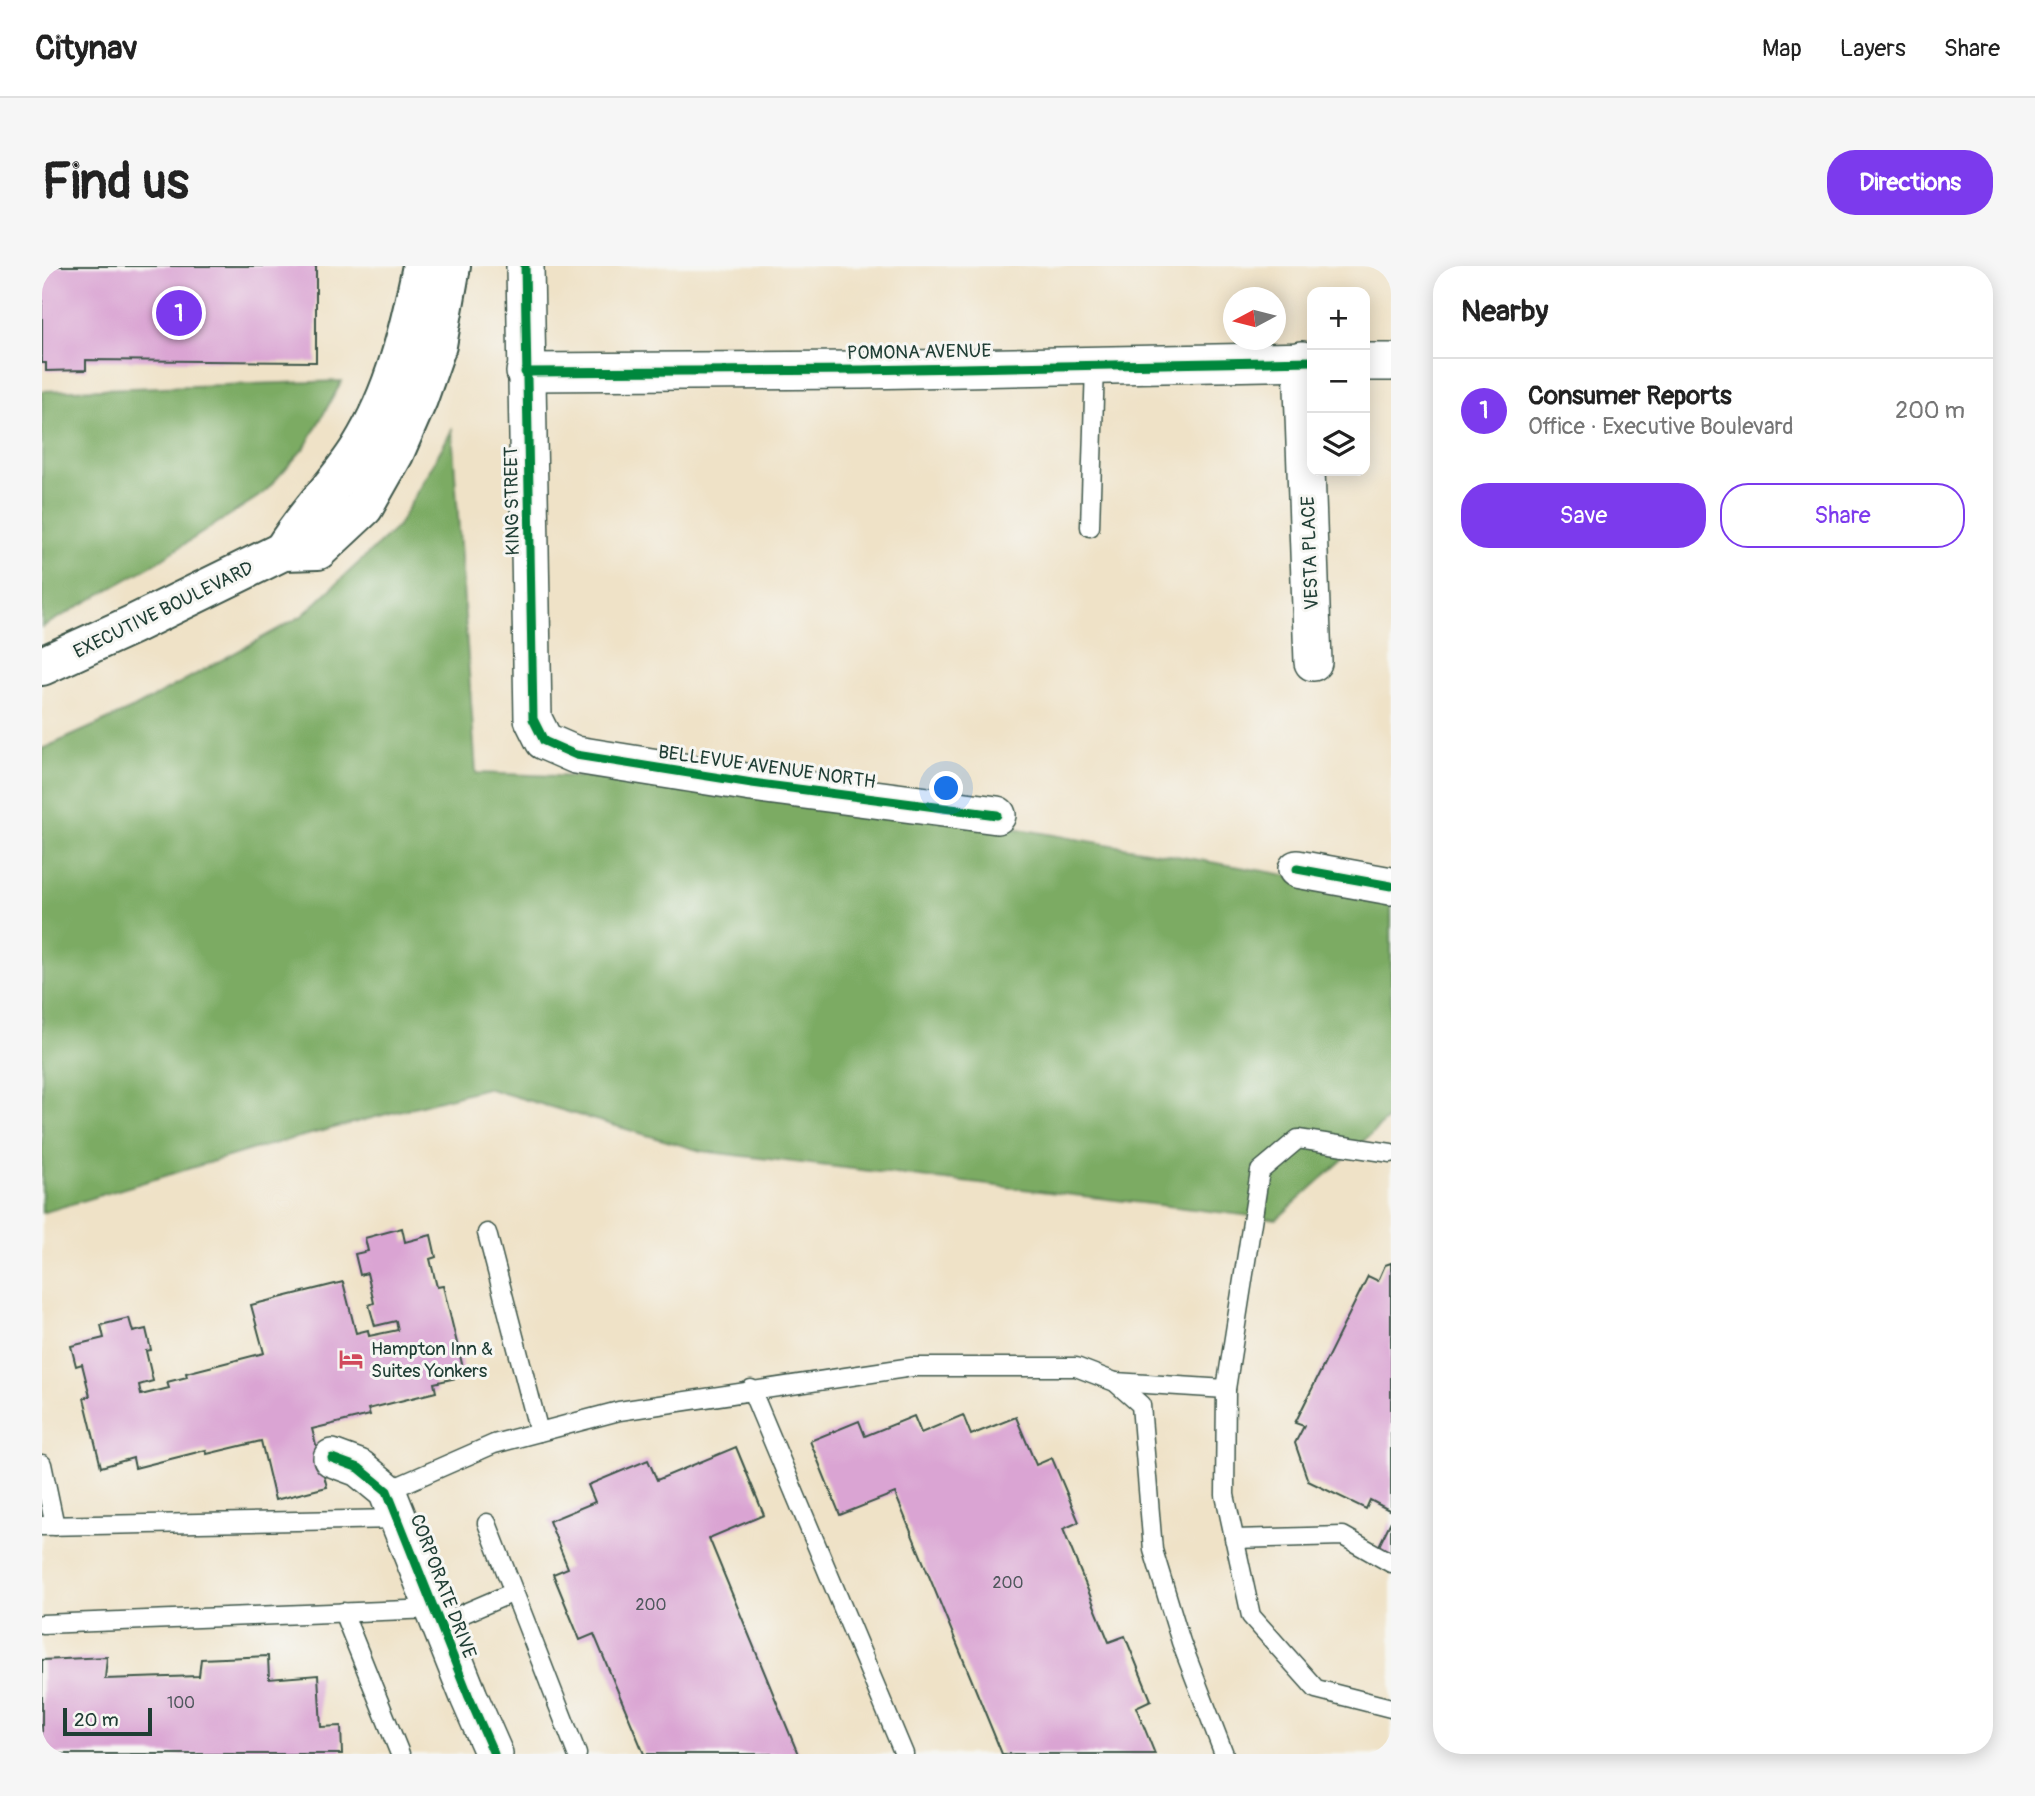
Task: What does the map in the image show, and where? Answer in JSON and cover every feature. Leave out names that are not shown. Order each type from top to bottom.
[{"type":"main road","points":[[283,551],[360,447],[385,401],[408,334],[422,266]]},
{"type":"main road","name":"EXECUTIVE BOULEVARD","points":[[42,666],[283,551],[318,550],[364,507],[394,454],[418,399],[437,345],[451,266]]},
{"type":"street","name":"KING STREET","points":[[525,266],[533,719],[540,733]]},
{"type":"street","name":"POMONA AVENUE","points":[[526,372],[862,370],[1307,360]]},
{"type":"street","points":[[1370,362],[1391,362]]},
{"type":"street","name":"VESTA PLACE","points":[[1308,413],[1313,662]]},
{"type":"street","name":"BELLEVUE AVENUE NORTH","points":[[540,733],[544,741],[576,755],[752,783],[997,815]]},
{"type":"street","points":[[1297,869],[1391,886]]},
{"type":"street","name":"CORPORATE DRIVE","points":[[332,1458],[359,1468],[393,1505],[494,1754]]},
{"type":"lane","points":[[1090,527],[1095,365]]},
{"type":"lane","points":[[1391,1153],[1298,1139],[1260,1171],[1226,1389],[1225,1495],[1251,1616],[1316,1689],[1391,1707]]},
{"type":"lane","points":[[487,1233],[538,1432]]},
{"type":"lane","points":[[42,1464],[49,1526],[393,1505],[494,1444],[619,1411],[751,1389],[912,1367],[1076,1367],[1115,1382],[1226,1389]]},
{"type":"lane","points":[[1115,1382],[1140,1405],[1153,1550],[1181,1642],[1224,1754]]},
{"type":"lane","points":[[751,1389],[904,1754]]},
{"type":"lane","points":[[487,1523],[577,1754]]},
{"type":"lane","points":[[1234,1539],[1343,1536],[1391,1563]]},
{"type":"lane","points":[[42,1624],[343,1612],[436,1616],[514,1592]]},
{"type":"lane","points":[[343,1612],[400,1754]]},
{"type":"green space","points":[[342,381],[305,447],[264,493],[149,567],[42,627],[42,391]]},
{"type":"green space","points":[[452,430],[476,773],[752,783],[1391,893],[1391,1116],[1277,1219],[701,1151],[486,1088],[254,1149],[42,1213],[42,749],[134,708],[302,616],[398,526]]},
{"type":"building","points":[[42,266],[316,266],[316,362],[86,360],[86,370],[46,371],[46,363],[42,363]]},
{"type":"building","name":"Hampton Inn & Suites Yonkers","points":[[402,1228],[405,1242],[431,1235],[436,1257],[430,1259],[437,1287],[443,1286],[465,1376],[434,1383],[436,1392],[368,1409],[370,1415],[312,1429],[327,1487],[275,1500],[261,1441],[207,1454],[206,1450],[135,1468],[133,1458],[101,1467],[84,1398],[90,1396],[82,1364],[76,1366],[71,1346],[104,1338],[101,1325],[129,1318],[133,1332],[146,1329],[151,1350],[146,1351],[153,1381],[139,1385],[141,1395],[169,1388],[167,1382],[187,1377],[186,1373],[264,1353],[251,1305],[343,1282],[356,1333],[368,1330],[369,1336],[398,1330],[396,1321],[375,1326],[369,1305],[374,1303],[367,1273],[360,1275],[355,1254],[368,1251],[365,1238]]},
{"type":"building","points":[[1391,1263],[1391,1511],[1370,1500],[1366,1509],[1308,1481],[1295,1443],[1304,1426],[1295,1423],[1368,1276],[1378,1281],[1385,1265]]},
{"type":"building","points":[[963,1415],[971,1435],[1016,1417],[1036,1465],[1052,1458],[1079,1522],[1063,1529],[1109,1642],[1125,1636],[1151,1700],[1136,1707],[1155,1754],[1002,1754],[895,1493],[840,1515],[810,1441],[859,1421],[865,1436],[914,1416],[921,1433]]},
{"type":"building","points":[[736,1447],[764,1515],[709,1538],[798,1754],[644,1754],[594,1634],[580,1640],[553,1574],[568,1568],[549,1521],[595,1502],[588,1485],[648,1460],[657,1480]]},
{"type":"building","points":[[1391,1521],[1391,1560],[1376,1552]]},
{"type":"building","points":[[268,1656],[269,1679],[318,1675],[321,1727],[341,1726],[342,1754],[42,1754],[42,1660],[107,1657],[105,1679],[199,1676],[201,1659]]},
{"type":"cycle path","points":[[525,266],[533,719],[544,741],[576,755],[752,783],[997,815]]},
{"type":"cycle path","points":[[525,372],[862,370],[1307,361]]},
{"type":"cycle path","points":[[1297,869],[1391,886]]},
{"type":"cycle path","points":[[332,1458],[359,1468],[387,1491],[494,1754]]},
{"type":"place","name":"Consumer Reports","points":[[179,313]]},
{"type":"place","name":"Hampton Inn & Suites Yonkers","points":[[351,1359]]}]
